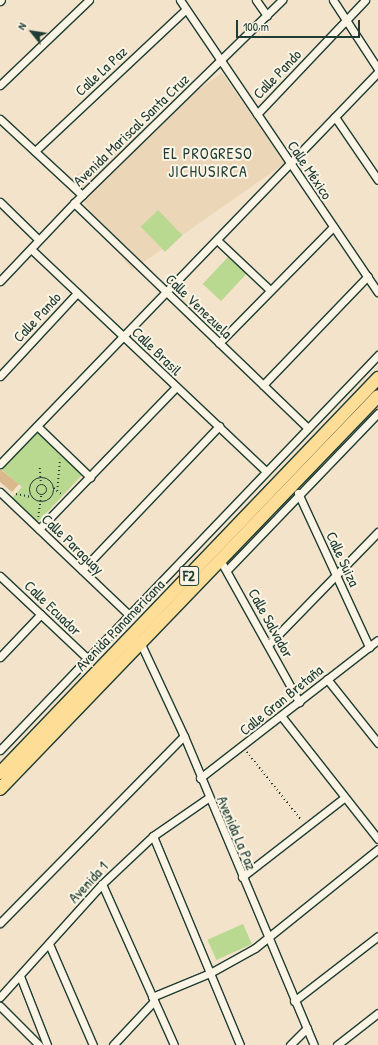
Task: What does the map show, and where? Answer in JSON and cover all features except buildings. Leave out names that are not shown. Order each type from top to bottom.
[{"type":"highway","name":"Avenida Panamericana","points":[[0,789],[137,637],[378,378]]},
{"type":"highway","name":"Avenida Panamericana","points":[[0,773],[219,558],[378,396]]},
{"type":"street","points":[[0,85],[89,0]]},
{"type":"street","name":"Calle México","points":[[180,0],[291,166],[378,292]]},
{"type":"street","points":[[256,0],[267,16]]},
{"type":"street","name":"Avenida Mariscal Santa Cruz","points":[[0,281],[82,195],[221,62],[282,0]]},
{"type":"street","points":[[333,0],[378,69]]},
{"type":"street","name":"Calle Pando","points":[[257,114],[365,0]]},
{"type":"street","name":"Calle La Paz","points":[[35,151],[186,9]]},
{"type":"street","points":[[0,464],[291,166],[378,72]]},
{"type":"street","points":[[335,117],[378,180]]},
{"type":"street","points":[[0,119],[82,195]]},
{"type":"street","points":[[0,202],[39,240]]},
{"type":"street","name":"Calle Venezuela","points":[[74,203],[307,427]]},
{"type":"street","points":[[219,343],[334,227]]},
{"type":"street","points":[[218,241],[270,290]]},
{"type":"street","name":"Calle Brasil","points":[[31,249],[266,471]]},
{"type":"street","points":[[263,385],[368,276]]},
{"type":"street","name":"Calle Pando","points":[[0,376],[77,293]]},
{"type":"street","name":"Avenida Panamericana","points":[[0,750],[307,427],[378,355]]},
{"type":"street","points":[[38,526],[90,477],[176,387]]},
{"type":"street","points":[[227,570],[378,413]]},
{"type":"street","points":[[37,426],[90,477]]},
{"type":"street","points":[[82,570],[218,426]]},
{"type":"street","name":"Calle Suiza","points":[[293,483],[369,647]]},
{"type":"street","name":"Calle Paraguay","points":[[0,492],[38,526],[128,615]]},
{"type":"street","points":[[268,645],[378,532]]},
{"type":"street","name":"Calle Salvador","points":[[219,558],[299,702]]},
{"type":"street","name":"Calle Ecuador","points":[[0,576],[88,659]]},
{"type":"street","points":[[0,657],[40,614]]},
{"type":"street","name":"Avenida La Paz","points":[[137,637],[184,736],[208,798],[314,1045]]},
{"type":"street","name":"Calle Gran Bretaña","points":[[200,778],[243,747],[327,679],[377,642]]},
{"type":"street","points":[[327,679],[378,742]]},
{"type":"street","points":[[282,716],[378,839]]},
{"type":"street","points":[[0,922],[184,736]]},
{"type":"street","points":[[242,877],[345,797]]},
{"type":"street","name":"Avenida 1","points":[[0,997],[102,884],[153,836],[208,798]]},
{"type":"street","points":[[153,836],[240,1045]]},
{"type":"street","points":[[113,1045],[153,999],[210,973],[268,937],[378,850]]},
{"type":"street","points":[[102,884],[174,1045]]},
{"type":"street","points":[[294,1001],[378,936]]},
{"type":"street","points":[[49,944],[92,1045]]},
{"type":"street","points":[[20,976],[47,1045]]},
{"type":"street","points":[[0,1006],[39,1045]]},
{"type":"street","points":[[337,1045],[377,1017]]},
{"type":"street","points":[[290,1045],[307,1028]]},
{"type":"path","points":[[58,491],[58,461],[63,456]]},
{"type":"path","points":[[38,526],[41,495],[47,490],[42,484],[40,478],[40,468]]},
{"type":"path","points":[[32,497],[31,485],[40,478],[48,478],[54,488],[63,496]]},
{"type":"path","points":[[41,495],[36,490],[42,484]]},
{"type":"path","points":[[16,494],[32,497],[40,502],[50,499],[54,488]]},
{"type":"path","points":[[243,747],[306,826]]},
{"type":"shaded area","points":[[222,73],[285,163],[132,270],[69,180]]},
{"type":"green space","points":[[158,210],[182,235],[165,252],[141,227]]},
{"type":"green space","points":[[228,257],[246,274],[221,301],[203,284]]},
{"type":"green space","points":[[37,431],[82,475],[37,523],[12,498],[22,487],[1,469]]},
{"type":"green space","points":[[243,924],[252,944],[216,960],[207,940]]},
{"type":"district","name":"EL PROGRESO JICHUSIRCA","points":[[208,162]]}]
